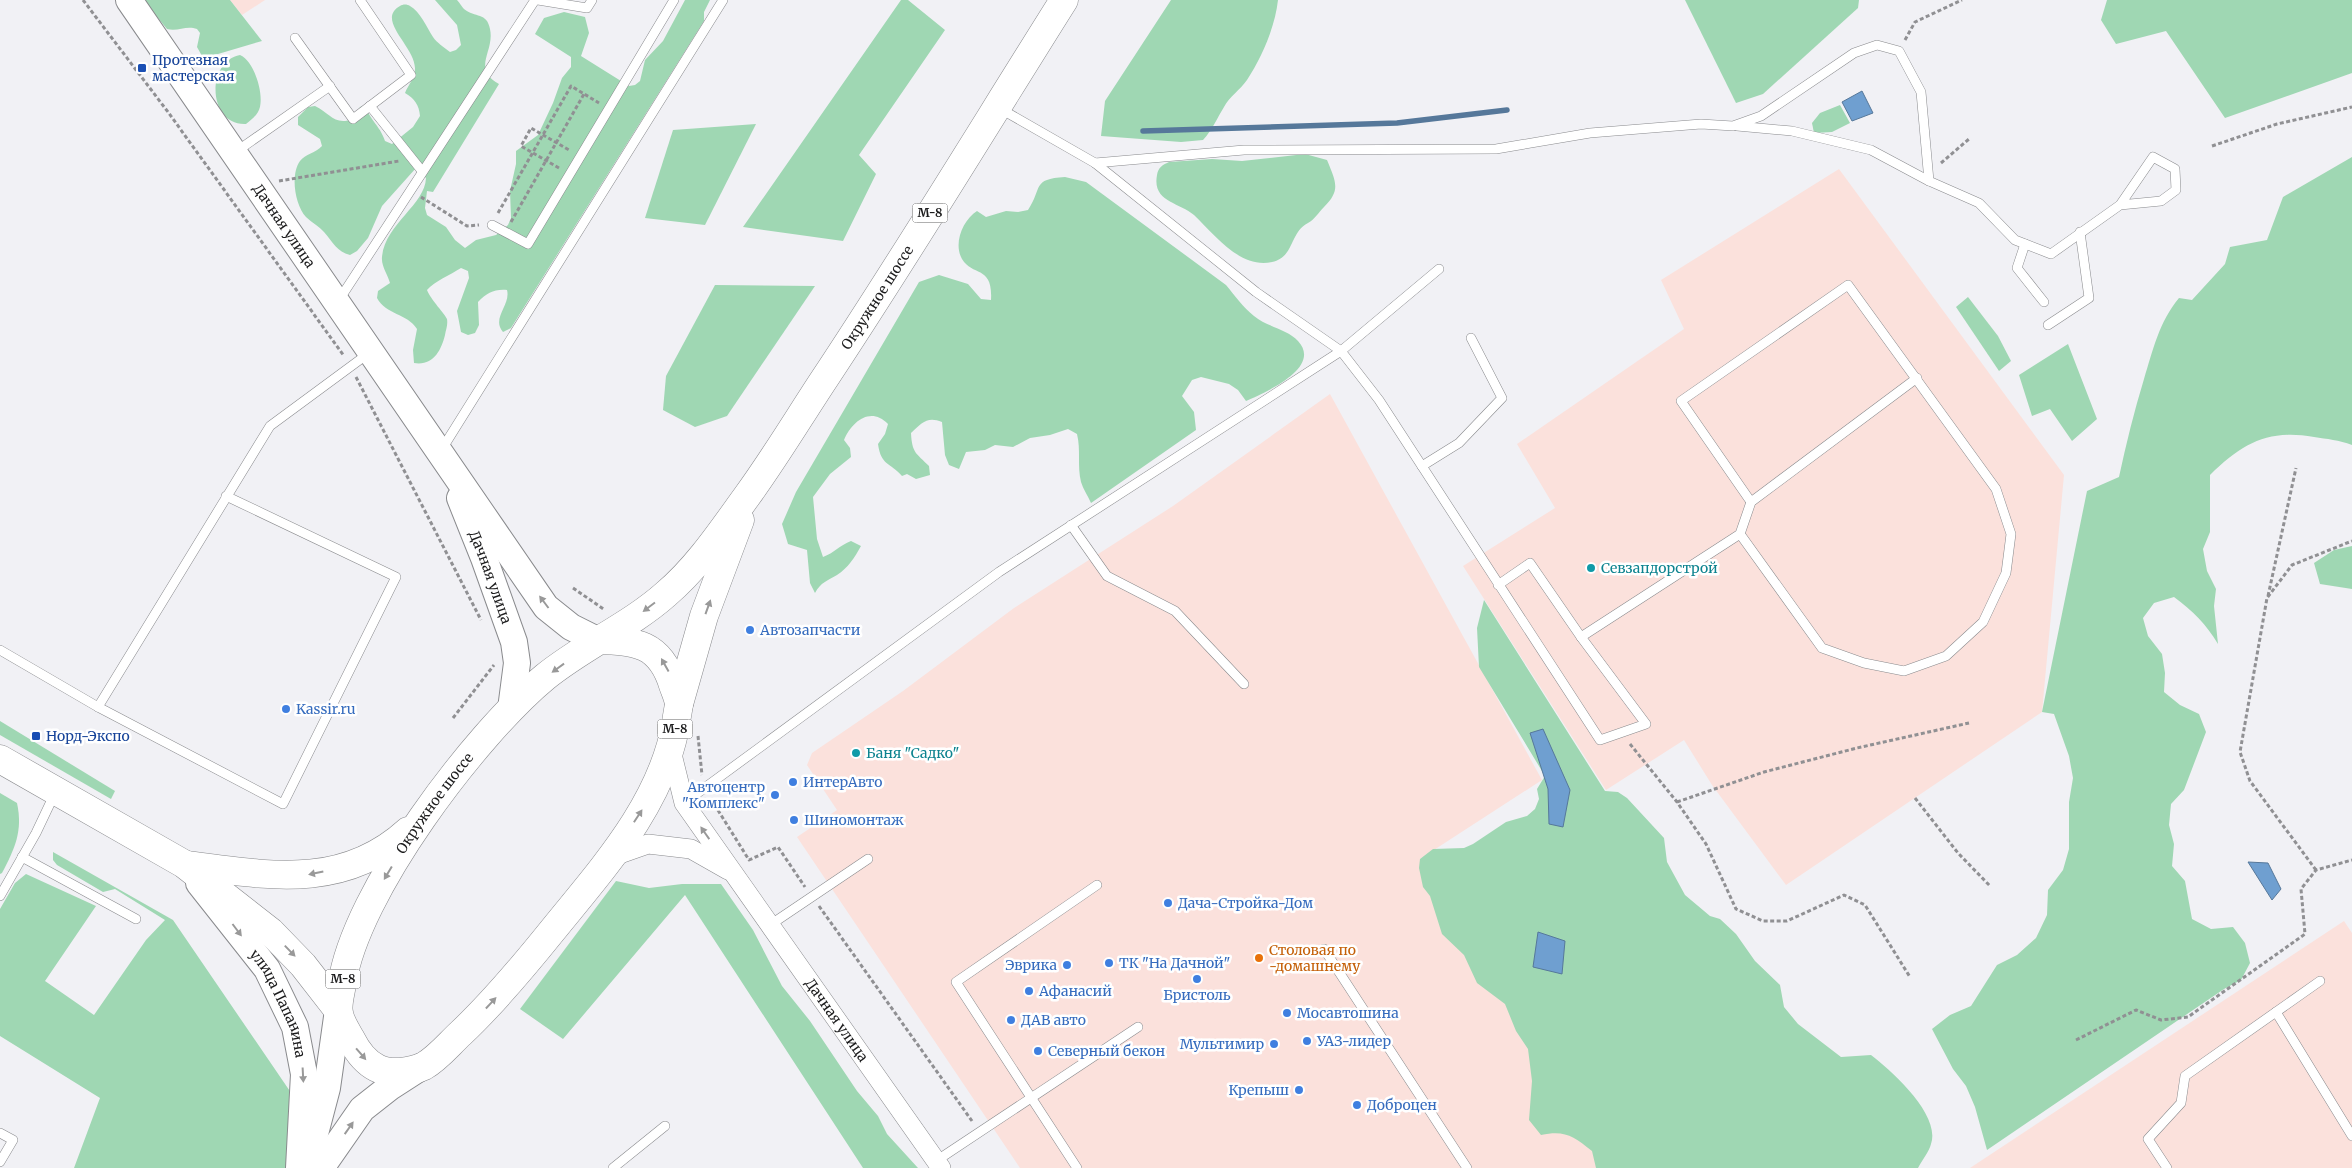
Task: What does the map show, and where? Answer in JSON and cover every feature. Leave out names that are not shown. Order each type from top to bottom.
[{"type":"main road","name":"Окружное шоссе","points":[[750,492],[704,616],[679,704],[671,750],[642,811],[611,857],[520,971],[477,1018],[438,1055],[421,1068],[397,1072],[378,1069],[360,1055],[348,1035],[338,1010],[344,970],[356,934],[375,895],[420,821],[511,709],[546,677],[597,640],[641,614],[668,592],[703,555],[750,492],[864,320],[1064,0]]},
{"type":"main road","name":"Окружное шоссе","points":[[597,640],[624,641],[642,645],[660,656],[670,674],[679,704]]},
{"type":"main road","name":"улица Папанина","points":[[0,759],[184,864],[271,932],[303,965],[338,1010]]},
{"type":"main road","name":"улица Папанина","points":[[184,864],[273,876],[301,876],[369,858],[394,844],[420,821]]},
{"type":"street","name":"Дачная улица","points":[[129,0],[338,302],[361,359],[441,451],[546,607],[570,627],[597,640]]},
{"type":"street","name":"Дачная улица","points":[[441,451],[484,558],[514,642],[517,663],[511,709]]},
{"type":"street","name":"Дачная улица","points":[[671,750],[684,803],[938,1164]]},
{"type":"street","name":"Дачная улица","points":[[611,857],[648,844],[691,849],[733,873]]},
{"type":"street","name":"улица Папанина","points":[[184,864],[267,970],[295,1027],[304,1074],[299,1168]]},
{"type":"street","name":"Окружное шоссе","points":[[306,1168],[327,1088],[338,1010]]},
{"type":"street","name":"Окружное шоссе","points":[[320,1168],[362,1109],[390,1087],[421,1068]]},
{"type":"lane","points":[[295,38],[353,119],[411,75],[360,0]]},
{"type":"lane","points":[[338,302],[536,0],[587,8],[592,0]]},
{"type":"lane","points":[[492,225],[528,244],[674,0]]},
{"type":"lane","points":[[441,451],[723,0]]},
{"type":"lane","points":[[1733,126],[1761,116],[1854,53],[1876,45],[1899,51],[1921,92],[1930,181]]},
{"type":"lane","points":[[234,153],[330,86]]},
{"type":"lane","points":[[370,106],[422,172]]},
{"type":"lane","points":[[996,107],[1095,163],[1256,292],[1341,351],[1379,400],[1498,585],[1600,740],[1646,724],[1581,637],[1530,563],[1498,585]]},
{"type":"lane","points":[[1095,163],[1244,150],[1496,149],[1590,133],[1701,124],[1792,131],[1871,150],[1930,181],[1980,203],[2015,240],[2051,254],[2120,205],[2153,157],[2175,170],[2176,190],[2162,201],[2120,205]]},
{"type":"lane","points":[[2048,325],[2089,298],[2080,232]]},
{"type":"lane","points":[[2025,244],[2017,268],[2044,302]]},
{"type":"lane","points":[[684,803],[999,572],[1341,351],[1439,269]]},
{"type":"lane","points":[[1740,534],[1822,648],[1864,663],[1904,670],[1946,656],[1983,622],[2006,573],[2011,534],[1996,489],[1848,285],[1681,401],[1751,502]]},
{"type":"lane","points":[[1422,466],[1459,443],[1502,398],[1471,338]]},
{"type":"lane","points":[[98,707],[270,426],[361,359]]},
{"type":"lane","points":[[1581,637],[1740,534],[1751,502],[1917,378]]},
{"type":"lane","points":[[0,650],[98,707],[283,804],[396,577],[226,496]]},
{"type":"lane","points":[[1071,525],[1107,576],[1175,611],[1244,684]]},
{"type":"lane","points":[[0,896],[22,858],[55,792]]},
{"type":"lane","points":[[22,858],[136,919]]},
{"type":"lane","points":[[770,925],[868,859]]},
{"type":"lane","points":[[1077,1168],[956,982],[1097,885]]},
{"type":"lane","points":[[1324,949],[1467,1168]]},
{"type":"lane","points":[[2167,1168],[2148,1139],[2181,1104],[2185,1076],[2225,1050],[2320,981]]},
{"type":"lane","points":[[2276,1012],[2352,1136]]},
{"type":"lane","points":[[938,1164],[1032,1097],[1138,1027]]},
{"type":"lane","points":[[613,1168],[666,1126]]},
{"type":"lane","points":[[0,1133],[13,1140],[0,1162]]},
{"type":"path","points":[[83,0],[361,359],[482,622]]},
{"type":"path","points":[[1899,51],[1915,22],[1962,0]]},
{"type":"path","points":[[422,172],[420,196],[467,226],[492,225],[571,86],[609,108]]},
{"type":"path","points":[[505,232],[584,94]]},
{"type":"path","points":[[2212,146],[2277,124],[2352,107]]},
{"type":"path","points":[[570,174],[520,146],[531,128],[580,156]]},
{"type":"path","points":[[1936,166],[1969,139]]},
{"type":"path","points":[[278,181],[412,159]]},
{"type":"path","points":[[2296,468],[2267,598],[2240,752],[2250,780],[2316,870]]},
{"type":"path","points":[[2267,598],[2292,565],[2352,541]]},
{"type":"path","points":[[452,718],[500,657]]},
{"type":"path","points":[[1677,802],[1764,772],[1857,748],[1969,723]]},
{"type":"path","points":[[1621,732],[1677,802],[1706,844],[1736,909],[1763,921],[1787,921],[1844,895],[1865,905],[1910,977]]},
{"type":"path","points":[[1915,798],[1958,853],[1990,886]]},
{"type":"path","points":[[2076,1040],[2136,1010],[2161,1020],[2188,1017],[2305,934],[2301,889],[2316,870],[2352,860]]},
{"type":"shaded area","points":[[230,0],[265,0],[242,15]]},
{"type":"shaded area","name":"Севзапдорстрой","points":[[1839,169],[2064,475],[2042,712],[1786,885],[1712,785],[1684,740],[1606,790],[1463,566],[1555,508],[1517,444],[1684,329],[1661,280]]},
{"type":"shaded area","points":[[1330,394],[1542,780],[1420,859],[1616,1168],[1020,1168],[797,837],[837,810],[807,765],[812,753],[903,691],[1014,608],[1173,506]]},
{"type":"shaded area","points":[[2344,921],[2352,933],[2352,1168],[1970,1168]]},
{"type":"green space","points":[[143,0],[230,0],[262,41],[218,54],[202,56],[197,47],[200,33],[197,29],[167,29]]},
{"type":"green space","points":[[435,0],[457,0],[468,12],[486,20],[491,37],[485,66],[486,72],[499,84],[433,192],[427,191],[425,208],[427,215],[446,227],[455,240],[465,248],[476,240],[496,235],[508,225],[511,218],[510,191],[516,164],[516,151],[538,135],[562,78],[571,67],[571,57],[535,34],[544,18],[564,12],[585,17],[589,33],[581,56],[629,86],[635,85],[640,81],[645,60],[663,41],[685,0],[710,0],[704,12],[704,21],[511,328],[503,332],[500,327],[499,322],[506,301],[507,290],[498,290],[488,294],[478,302],[479,325],[475,333],[468,335],[461,332],[457,311],[469,278],[468,271],[461,268],[438,281],[427,290],[447,319],[447,327],[441,347],[435,356],[426,362],[414,363],[413,350],[417,329],[408,320],[386,308],[377,298],[378,291],[390,283],[382,260],[385,245],[397,225],[419,197],[424,188],[426,178],[416,168],[382,206],[368,238],[357,251],[350,255],[346,254],[338,249],[322,230],[306,217],[299,205],[295,190],[297,167],[302,159],[322,146],[320,139],[298,125],[298,117],[308,107],[315,106],[332,118],[347,121],[353,119],[360,107],[366,105],[369,114],[385,141],[392,144],[413,127],[420,116],[416,103],[405,93],[415,72],[414,61],[398,34],[392,19],[394,12],[400,6],[409,5],[420,16],[436,41],[450,52],[456,50],[461,45],[457,25]]},
{"type":"green space","points":[[901,0],[908,0],[945,30],[859,155],[876,174],[843,241],[743,227]]},
{"type":"green space","points":[[1171,0],[1278,0],[1271,31],[1258,62],[1247,80],[1226,103],[1203,140],[1181,142],[1101,136],[1105,101]]},
{"type":"green space","points":[[1685,0],[1859,0],[1858,8],[1763,94],[1736,103]]},
{"type":"green space","points":[[2107,0],[2352,0],[2352,73],[2225,118],[2166,31],[2116,44],[2101,20]]},
{"type":"green space","points":[[240,55],[254,72],[258,81],[261,98],[258,112],[246,124],[233,122],[224,115],[218,105],[216,93],[216,80],[221,69],[229,60]]},
{"type":"green space","points":[[1840,105],[1850,123],[1832,132],[1814,133],[1812,123],[1820,113]]},
{"type":"green space","points":[[756,124],[705,225],[645,218],[673,130]]},
{"type":"green space","points":[[1305,154],[1327,160],[1333,174],[1335,190],[1333,196],[1316,216],[1302,227],[1285,255],[1272,262],[1260,263],[1249,260],[1229,249],[1194,215],[1163,196],[1157,184],[1158,170],[1169,162],[1212,159],[1242,161]]},
{"type":"green space","points":[[2352,157],[2352,445],[2314,437],[2283,435],[2257,441],[2234,454],[2210,475],[2210,532],[2203,549],[2207,571],[2216,589],[2214,606],[2218,644],[2199,618],[2174,597],[2154,603],[2143,618],[2148,636],[2162,654],[2165,673],[2164,692],[2180,705],[2199,714],[2206,732],[2184,790],[2171,804],[2169,825],[2174,844],[2172,866],[2185,881],[2192,919],[2211,929],[2233,927],[2245,943],[2250,963],[2241,980],[2224,989],[1987,1150],[1975,1107],[1966,1086],[1953,1069],[1932,1029],[1950,1015],[1971,1006],[1997,965],[2017,955],[2036,938],[2047,915],[2048,890],[2063,870],[2069,849],[2069,802],[2073,778],[2069,756],[2054,714],[2042,712],[2087,491],[2119,477],[2127,440],[2154,347],[2166,317],[2179,298],[2192,300],[2225,264],[2230,247],[2267,240],[2283,197]]},
{"type":"green space","points":[[1065,177],[1086,182],[1226,285],[1259,320],[1283,331],[1298,341],[1304,351],[1303,361],[1297,370],[1277,386],[1246,401],[1238,390],[1229,384],[1201,377],[1192,380],[1182,396],[1194,412],[1196,430],[1091,503],[1081,482],[1077,434],[1068,429],[1050,435],[1030,438],[1013,447],[995,445],[985,450],[966,452],[959,469],[949,465],[945,455],[942,422],[928,420],[911,433],[912,445],[918,455],[929,466],[930,475],[916,479],[907,474],[902,476],[881,456],[878,444],[885,434],[888,424],[875,416],[863,418],[852,427],[844,440],[850,448],[851,457],[830,474],[813,497],[817,539],[823,557],[851,541],[861,546],[845,569],[822,584],[815,593],[810,583],[807,550],[788,544],[782,524],[796,492],[919,282],[939,275],[968,284],[981,299],[991,300],[991,289],[986,276],[966,264],[959,253],[959,239],[967,220],[977,211],[986,217],[1006,211],[1018,212],[1028,210],[1042,183],[1054,178]]},
{"type":"green space","points":[[715,285],[815,286],[727,416],[695,427],[663,410],[666,376]]},
{"type":"green space","points":[[1968,297],[1998,336],[2011,361],[1999,371],[1956,307]]},
{"type":"green space","points":[[2068,344],[2097,419],[2072,441],[2050,409],[2032,416],[2019,375]]},
{"type":"green space","points":[[2352,546],[2352,589],[2320,584],[2314,563],[2334,550]]},
{"type":"green space","points":[[1484,600],[1605,791],[1618,792],[1627,798],[1664,838],[1667,862],[1685,895],[1710,916],[1720,919],[1736,934],[1755,961],[1780,985],[1784,1007],[1798,1024],[1841,1057],[1871,1055],[1913,1095],[1929,1120],[1932,1133],[1930,1147],[1918,1168],[1596,1168],[1592,1151],[1579,1141],[1563,1134],[1541,1135],[1529,1120],[1532,1081],[1528,1049],[1516,1031],[1505,1004],[1477,983],[1464,955],[1442,934],[1430,896],[1423,887],[1419,868],[1420,859],[1433,849],[1464,848],[1506,822],[1527,816],[1535,809],[1539,799],[1537,789],[1545,776],[1479,667],[1477,628]]},
{"type":"green space","points":[[0,721],[115,791],[111,799],[0,735]]},
{"type":"green space","points":[[0,793],[17,803],[19,822],[17,839],[11,855],[0,874]]},
{"type":"green space","points":[[53,852],[173,920],[313,1125],[288,1168],[74,1168],[100,1098],[0,1036],[0,909],[15,883],[26,874],[96,906],[45,981],[94,1015],[146,940],[165,920],[115,889],[103,892],[57,865],[53,860]]},
{"type":"green space","points":[[616,881],[649,888],[682,884],[721,884],[753,930],[782,986],[810,1021],[857,1091],[878,1116],[887,1134],[918,1168],[863,1168],[685,895],[563,1039],[520,1009]]},
{"type":"water","points":[[1862,91],[1873,113],[1852,121],[1842,102]]},
{"type":"water","points":[[1543,729],[1570,790],[1563,827],[1549,824],[1548,789],[1530,733]]},
{"type":"water","points":[[2248,862],[2268,863],[2281,889],[2272,900]]},
{"type":"water","points":[[1538,932],[1565,941],[1562,974],[1533,967]]},
{"type":"waterway","points":[[1143,131],[1397,123],[1507,110]]},
{"type":"place","name":"Протезная мастерская","points":[[142,68]]},
{"type":"place","name":"Севзапдорстрой","points":[[1591,568]]},
{"type":"place","name":"Автозапчасти","points":[[750,630]]},
{"type":"place","name":"Kassir.ru","points":[[286,709]]},
{"type":"place","name":"Норд-Экспо","points":[[36,736]]},
{"type":"place","name":"Баня \"Садко\"","points":[[856,753]]},
{"type":"place","name":"ИнтерАвто","points":[[793,782]]},
{"type":"place","name":"Автоцентр \"Комплекс\"","points":[[775,795]]},
{"type":"place","name":"Шиномонтаж","points":[[794,820]]},
{"type":"place","name":"Дача-Стройка-Дом","points":[[1168,903]]},
{"type":"place","name":"Столовая по -домашнему","points":[[1259,958]]},
{"type":"place","name":"ТК \"На Дачной\"","points":[[1109,963]]},
{"type":"place","name":"Эврика","points":[[1067,965]]},
{"type":"place","name":"Бристоль","points":[[1197,979]]},
{"type":"place","name":"Афанасий","points":[[1029,991]]},
{"type":"place","name":"Мосавтошина","points":[[1287,1013]]},
{"type":"place","name":"ДАВ авто","points":[[1011,1020]]},
{"type":"place","name":"УАЗ-лидер","points":[[1307,1041]]},
{"type":"place","name":"Мультимир","points":[[1274,1044]]},
{"type":"place","name":"Северный бекон","points":[[1038,1051]]},
{"type":"place","name":"Крепыш","points":[[1299,1090]]},
{"type":"place","name":"Доброцен","points":[[1357,1105]]}]
